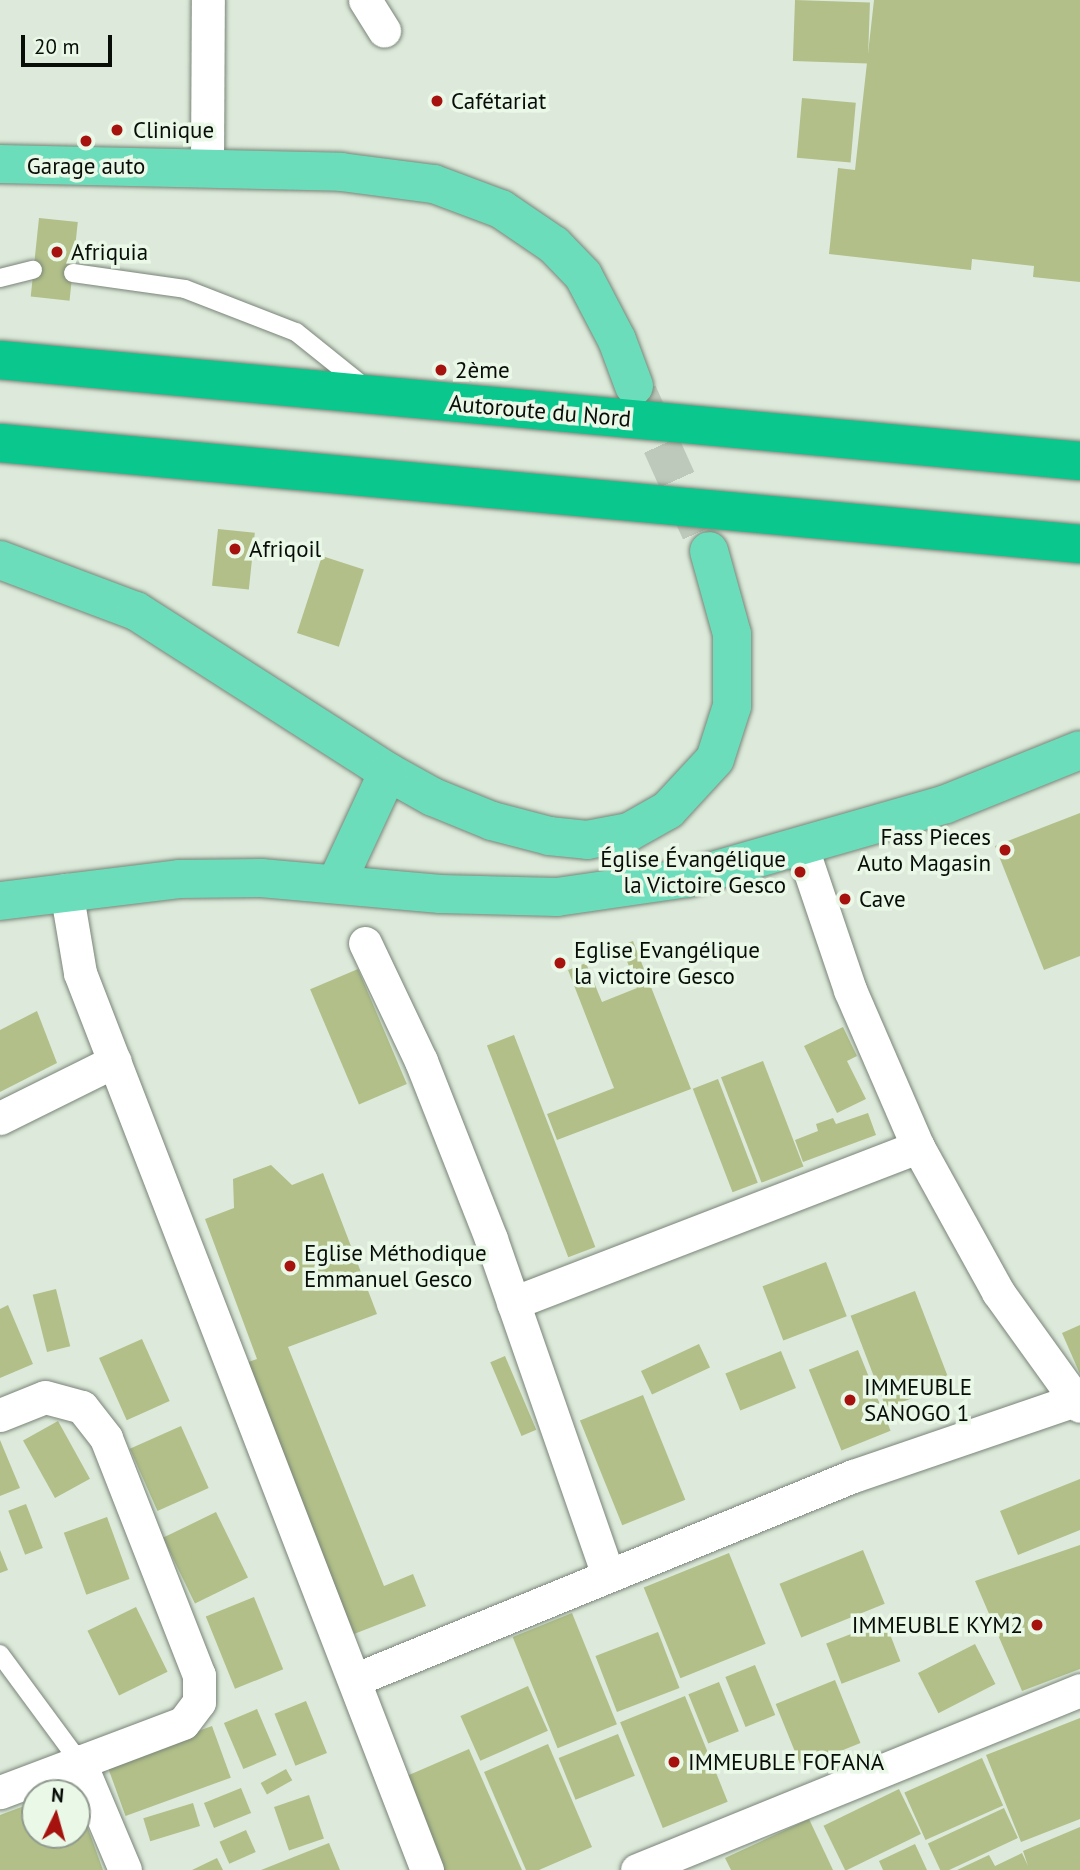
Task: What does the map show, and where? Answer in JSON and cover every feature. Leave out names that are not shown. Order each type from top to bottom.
[{"type":"highway","name":"Autoroute du Nord","points":[[0,359],[1080,461]]},
{"type":"highway","points":[[0,443],[1080,544]]},
{"type":"main road","points":[[0,164],[207,166],[341,172],[435,184],[501,209],[554,245],[583,275],[617,340],[634,386]]},
{"type":"main road","points":[[0,560],[136,611],[388,772],[492,821],[549,836],[587,840],[629,832],[668,810],[715,759],[732,706],[732,634],[709,551]]},
{"type":"main road","points":[[0,901],[66,890],[192,879],[261,878],[440,894],[557,897],[688,878],[802,848],[946,804],[1080,750]]},
{"type":"main road","points":[[336,884],[388,772]]},
{"type":"street","points":[[207,166],[208,0]]},
{"type":"street","points":[[365,0],[384,30]]},
{"type":"street","points":[[354,1680],[853,1476],[1078,1403],[998,1292],[918,1147],[850,990],[802,848]]},
{"type":"street","points":[[66,890],[80,973],[427,1870]]},
{"type":"street","points":[[365,943],[421,1061],[513,1303],[608,1575]]},
{"type":"street","points":[[0,1118],[116,1061]]},
{"type":"street","points":[[513,1303],[918,1147]]},
{"type":"street","points":[[0,1415],[45,1397],[82,1407],[106,1438],[199,1675],[199,1702],[183,1723],[0,1792]]},
{"type":"street","points":[[637,1870],[1080,1690]]},
{"type":"street","points":[[79,1761],[125,1870]]},
{"type":"lane","points":[[0,278],[33,270]]},
{"type":"lane","points":[[74,273],[185,289],[296,332],[374,396]]},
{"type":"lane","points":[[0,1654],[79,1761]]},
{"type":"building","points":[[795,0],[870,3],[868,64],[793,61]]},
{"type":"building","points":[[874,0],[1080,0],[1080,282],[1033,277],[1034,266],[972,259],[971,270],[829,254],[838,168],[855,170]]},
{"type":"building","points":[[802,98],[856,103],[851,162],[797,158]]},
{"type":"building","points":[[39,218],[78,222],[70,301],[31,297]]},
{"type":"building","points":[[218,529],[255,533],[249,590],[212,586]]},
{"type":"building","points":[[322,556],[364,570],[339,647],[297,633]]},
{"type":"building","points":[[1080,813],[1080,956],[1044,970],[995,846]]},
{"type":"building","points":[[633,941],[691,1089],[557,1140],[547,1114],[614,1088],[568,970],[586,963],[602,1002],[637,988],[621,945]]},
{"type":"building","points":[[358,969],[407,1084],[359,1104],[310,989]]},
{"type":"building","points":[[37,1011],[57,1063],[0,1092],[0,1030]]},
{"type":"building","points":[[843,1027],[857,1056],[847,1061],[866,1099],[837,1113],[804,1046]]},
{"type":"building","points":[[514,1035],[595,1247],[568,1257],[487,1045]]},
{"type":"building","points":[[763,1061],[803,1166],[761,1183],[721,1077]]},
{"type":"building","points":[[718,1079],[758,1183],[733,1192],[693,1089]]},
{"type":"building","points":[[868,1113],[876,1135],[803,1162],[795,1140],[818,1131],[816,1124],[833,1118],[836,1124]]},
{"type":"building","points":[[271,1165],[292,1185],[323,1173],[377,1314],[288,1347],[384,1586],[413,1574],[426,1606],[354,1634],[246,1363],[257,1359],[205,1219],[234,1208],[233,1179]]},
{"type":"building","points":[[826,1262],[847,1316],[783,1341],[763,1286]]},
{"type":"building","points":[[56,1289],[70,1346],[47,1352],[33,1295]]},
{"type":"building","points":[[915,1291],[950,1383],[886,1408],[851,1316]]},
{"type":"building","points":[[8,1305],[33,1364],[0,1378],[0,1309]]},
{"type":"building","points":[[1080,1325],[1080,1374],[1062,1333]]},
{"type":"building","points":[[142,1339],[170,1401],[127,1420],[99,1358]]},
{"type":"building","points":[[699,1344],[710,1368],[652,1395],[641,1371]]},
{"type":"building","name":"IMMEUBLE SANOGO 1","points":[[858,1350],[891,1431],[841,1451],[809,1370]]},
{"type":"building","points":[[781,1351],[796,1388],[740,1411],[725,1373]]},
{"type":"building","points":[[505,1356],[536,1430],[522,1436],[490,1362]]},
{"type":"building","points":[[643,1395],[685,1500],[622,1525],[580,1420]]},
{"type":"building","points":[[58,1421],[90,1479],[55,1498],[23,1440]]},
{"type":"building","points":[[181,1426],[209,1488],[157,1511],[130,1449]]},
{"type":"building","points":[[0,1440],[20,1488],[0,1496]]},
{"type":"building","points":[[1080,1479],[1080,1530],[1018,1555],[1000,1511]]},
{"type":"building","points":[[26,1504],[43,1548],[25,1555],[8,1511]]},
{"type":"building","points":[[216,1512],[248,1578],[195,1603],[163,1538]]},
{"type":"building","points":[[107,1517],[130,1579],[86,1595],[64,1533]]},
{"type":"building","name":"IMMEUBLE KYM2","points":[[1080,1545],[1080,1669],[1022,1691],[975,1581]]},
{"type":"building","points":[[0,1550],[8,1570],[0,1573]]},
{"type":"building","points":[[863,1550],[885,1604],[801,1637],[780,1584]]},
{"type":"building","points":[[729,1553],[766,1644],[680,1678],[644,1587]]},
{"type":"building","points":[[254,1597],[283,1669],[235,1689],[206,1616]]},
{"type":"building","points":[[136,1607],[168,1672],[119,1695],[87,1631]]},
{"type":"building","points":[[572,1613],[617,1724],[558,1748],[513,1637]]},
{"type":"building","points":[[885,1621],[900,1661],[842,1684],[826,1644]]},
{"type":"building","points":[[658,1632],[680,1688],[617,1712],[595,1656]]},
{"type":"building","points":[[975,1644],[995,1684],[938,1713],[918,1673]]},
{"type":"building","points":[[755,1665],[775,1715],[746,1727],[725,1677]]},
{"type":"building","points":[[835,1680],[860,1743],[801,1767],[776,1704]]},
{"type":"building","points":[[719,1682],[739,1731],[708,1744],[688,1694]]},
{"type":"building","points":[[528,1686],[548,1731],[480,1761],[460,1716]]},
{"type":"building","name":"IMMEUBLE FOFANA","points":[[685,1696],[728,1802],[663,1828],[620,1722]]},
{"type":"building","points":[[306,1701],[327,1753],[295,1766],[274,1714]]},
{"type":"building","points":[[257,1709],[277,1755],[243,1769],[224,1723]]},
{"type":"building","points":[[1080,1718],[1080,1819],[1021,1842],[986,1755]]},
{"type":"building","points":[[212,1726],[231,1778],[126,1816],[107,1764]]},
{"type":"building","points":[[618,1734],[635,1776],[576,1800],[559,1758]]},
{"type":"building","points":[[548,1744],[592,1847],[539,1870],[526,1870],[484,1772]]},
{"type":"building","points":[[469,1749],[522,1870],[442,1870],[402,1778]]},
{"type":"building","points":[[982,1758],[1003,1806],[925,1840],[904,1793]]},
{"type":"building","points":[[286,1769],[292,1780],[267,1794],[261,1783]]},
{"type":"building","points":[[241,1788],[251,1813],[214,1828],[204,1803]]},
{"type":"building","points":[[899,1789],[921,1834],[845,1870],[824,1826]]},
{"type":"building","points":[[309,1795],[324,1838],[289,1851],[274,1807]]},
{"type":"building","points":[[193,1803],[200,1826],[150,1841],[143,1818]]},
{"type":"building","points":[[21,1807],[21,1849],[91,1849],[91,1837],[103,1870],[0,1870],[0,1815]]},
{"type":"building","points":[[1004,1808],[1018,1838],[949,1870],[940,1870],[928,1843]]},
{"type":"building","points":[[809,1819],[833,1870],[731,1870],[725,1858]]},
{"type":"building","points":[[1080,1827],[1080,1870],[957,1870],[989,1855],[995,1866],[1022,1853],[1028,1866],[1023,1851]]},
{"type":"building","points":[[246,1830],[256,1852],[229,1864],[220,1842]]},
{"type":"building","points":[[329,1843],[340,1870],[261,1870]]},
{"type":"building","points":[[915,1844],[927,1870],[883,1870],[879,1861]]},
{"type":"building","points":[[217,1858],[223,1870],[192,1870]]},
{"type":"tunnel","points":[[638,393],[709,551]]},
{"type":"place","name":"Cafétariat","points":[[437,101]]},
{"type":"place","name":"Clinique","points":[[117,130]]},
{"type":"place","name":"Garage auto","points":[[86,141]]},
{"type":"place","name":"Afriquia","points":[[57,252]]},
{"type":"place","name":"2ème","points":[[441,370]]},
{"type":"place","name":"Afriqoil","points":[[235,549]]},
{"type":"place","name":"Fass Pieces Auto Magasin","points":[[1005,850]]},
{"type":"place","name":"Église Évangélique la Victoire Gesco","points":[[800,872]]},
{"type":"place","name":"Cave","points":[[845,899]]},
{"type":"place","name":"Eglise Evangélique la victoire Gesco","points":[[560,963]]},
{"type":"place","name":"Eglise Méthodique Emmanuel Gesco","points":[[290,1266]]},
{"type":"place","name":"IMMEUBLE SANOGO 1","points":[[850,1400]]},
{"type":"place","name":"IMMEUBLE KYM2","points":[[1037,1625]]},
{"type":"place","name":"IMMEUBLE FOFANA","points":[[674,1762]]}]
